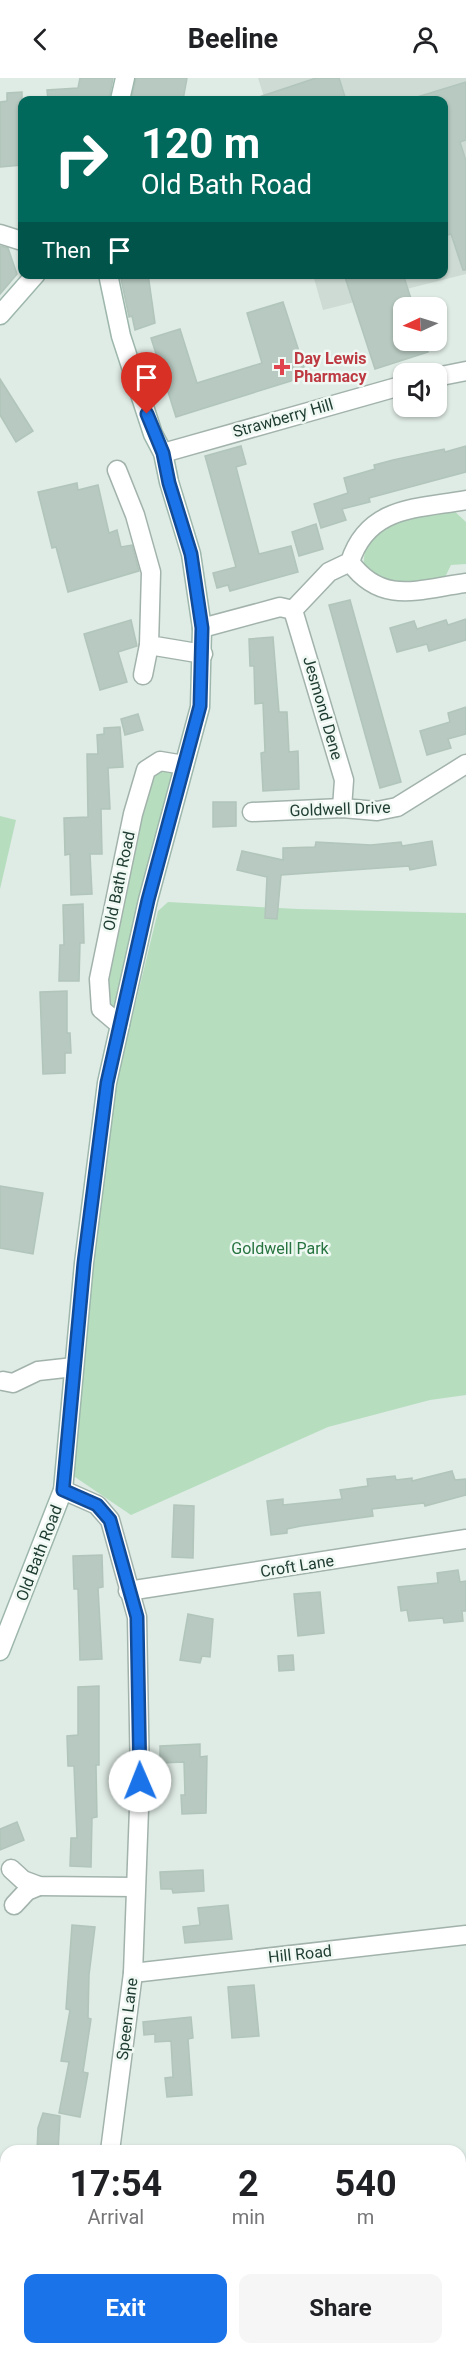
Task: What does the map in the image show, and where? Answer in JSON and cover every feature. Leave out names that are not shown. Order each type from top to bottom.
[{"type":"street","points":[[121,96],[125,78]]},
{"type":"street","points":[[0,234],[18,240]]},
{"type":"street","points":[[0,315],[32,279]]},
{"type":"street","name":"Old Bath Road","points":[[0,1651],[63,1490],[97,1154],[107,1083],[200,706],[202,628],[191,554],[169,483],[163,453],[153,434],[121,336],[109,279]]},
{"type":"street","points":[[447,375],[466,371]]},
{"type":"street","name":"Strawberry Hill","points":[[163,453],[393,388]]},
{"type":"street","points":[[117,470],[135,515],[151,572],[149,645],[143,675]]},
{"type":"street","points":[[202,628],[280,607],[294,610],[329,572],[350,562],[356,544],[375,522],[398,513],[466,500]]},
{"type":"street","points":[[350,562],[358,573],[378,588],[385,590],[405,591],[463,579]]},
{"type":"street","name":"Jesmond Dene","points":[[294,610],[344,780],[342,808]]},
{"type":"street","points":[[149,645],[203,654]]},
{"type":"street","name":"Old Bath Road","points":[[120,1025],[101,1009],[99,979],[133,814],[146,770],[160,761],[184,765]]},
{"type":"street","name":"Goldwell Drive","points":[[252,812],[274,820],[342,808],[377,811],[397,807],[466,764]]},
{"type":"street","points":[[3,1381],[13,1383],[38,1371],[74,1367]]},
{"type":"street","name":"Speen Lane","points":[[63,1490],[97,1505],[110,1520],[137,1617],[140,1781],[133,1973],[111,2145]]},
{"type":"street","name":"Croft Lane","points":[[128,1591],[466,1539]]},
{"type":"street","points":[[11,1869],[23,1881],[39,1886],[135,1887]]},
{"type":"street","points":[[14,1905],[27,1891],[39,1886]]},
{"type":"street","name":"Hill Road","points":[[133,1973],[466,1935]]},
{"type":"shaded area","points":[[258,78],[466,78],[466,274],[448,279],[448,96],[264,96]]},
{"type":"shaded area","points":[[314,279],[446,279],[323,310]]},
{"type":"green space","points":[[452,509],[466,522],[466,564],[451,565],[444,579],[412,584],[393,585],[370,577],[365,568],[366,548],[381,529],[406,517]]},
{"type":"green space","points":[[183,766],[120,1024],[99,994],[147,771]]},
{"type":"green space","points":[[0,816],[16,820],[0,889]]},
{"type":"green space","name":"Goldwell Park","points":[[168,902],[298,909],[466,913],[466,1395],[430,1400],[328,1427],[131,1515],[72,1475],[91,1266],[116,1084],[158,911]]},
{"type":"building","points":[[80,78],[113,78],[110,96],[48,96],[47,90],[78,88]]},
{"type":"building","points":[[136,78],[187,78],[184,96],[132,96]]},
{"type":"building","points":[[316,78],[339,78],[345,96],[262,96]]},
{"type":"building","points":[[466,82],[466,140],[460,142],[466,161],[466,270],[463,270],[451,234],[448,235],[448,96],[420,96]]},
{"type":"building","points":[[22,92],[22,96],[18,96],[18,165],[0,167],[0,102],[7,101],[7,93]]},
{"type":"building","points":[[0,246],[8,248],[17,274],[0,294]]},
{"type":"building","points":[[121,279],[149,279],[155,323],[135,330],[132,316],[129,317]]},
{"type":"building","points":[[346,279],[405,279],[410,297],[393,297],[393,351],[428,352],[375,369]]},
{"type":"building","points":[[283,302],[307,376],[176,417],[151,338],[180,329],[197,383],[262,363],[247,313]]},
{"type":"building","points":[[0,379],[33,431],[16,442],[0,415]]},
{"type":"building","points":[[241,446],[246,464],[236,467],[259,554],[291,546],[298,572],[230,591],[228,585],[217,588],[213,573],[236,567],[205,456]]},
{"type":"building","points":[[466,446],[466,472],[369,498],[370,502],[342,509],[346,520],[321,528],[314,504],[348,493],[344,478],[375,469],[374,465],[393,460],[444,449],[445,452]]},
{"type":"building","points":[[77,483],[78,490],[98,485],[109,533],[117,530],[121,547],[132,545],[139,571],[68,592],[56,547],[52,548],[38,492]]},
{"type":"building","points":[[316,524],[323,549],[299,556],[292,532]]},
{"type":"building","points":[[350,600],[401,782],[380,788],[329,605]]},
{"type":"building","points":[[466,619],[466,640],[429,651],[427,644],[397,652],[390,628],[414,621],[417,629],[446,620],[448,625]]},
{"type":"building","points":[[131,620],[137,646],[118,652],[127,682],[100,690],[84,634]]},
{"type":"building","points":[[273,637],[279,712],[287,712],[289,752],[298,751],[299,789],[263,791],[261,753],[265,752],[263,703],[255,704],[254,666],[250,666],[249,639]]},
{"type":"building","points":[[466,707],[466,734],[448,739],[451,748],[427,755],[420,731],[450,722],[448,713]]},
{"type":"building","points":[[138,714],[143,730],[125,735],[121,719]]},
{"type":"building","points":[[120,727],[123,767],[108,768],[110,809],[101,809],[102,854],[90,854],[92,894],[71,895],[70,854],[65,855],[64,818],[88,817],[87,754],[98,754],[97,735],[104,734],[104,728]]},
{"type":"building","points":[[213,802],[236,802],[236,826],[213,827]]},
{"type":"building","points":[[432,841],[436,865],[410,870],[409,866],[281,875],[277,919],[265,918],[267,877],[237,870],[242,851],[283,860],[283,848],[315,847],[316,842],[371,845],[401,842],[402,846]]},
{"type":"building","points":[[83,904],[84,943],[80,943],[79,981],[59,981],[60,945],[64,945],[63,905]]},
{"type":"building","points":[[67,991],[67,1033],[70,1033],[71,1053],[65,1053],[65,1073],[43,1074],[40,992]]},
{"type":"building","points":[[0,1186],[43,1193],[33,1254],[0,1248]]},
{"type":"building","points":[[452,1471],[455,1480],[466,1479],[466,1495],[425,1506],[424,1503],[372,1509],[373,1516],[301,1526],[287,1529],[287,1533],[271,1535],[267,1501],[283,1499],[283,1505],[342,1499],[340,1490],[368,1486],[367,1479],[395,1476],[396,1480],[412,1478],[412,1481]]},
{"type":"building","points":[[174,1505],[194,1506],[193,1558],[172,1557]]},
{"type":"building","points":[[102,1555],[103,1587],[98,1588],[102,1659],[80,1660],[78,1589],[74,1589],[73,1556]]},
{"type":"building","points":[[458,1570],[460,1582],[466,1581],[466,1611],[462,1611],[463,1621],[444,1623],[443,1618],[409,1621],[407,1610],[401,1611],[398,1587],[438,1583],[437,1573]]},
{"type":"building","points":[[320,1592],[324,1633],[298,1636],[294,1594]]},
{"type":"building","points":[[188,1614],[213,1619],[210,1657],[202,1656],[200,1663],[180,1660]]},
{"type":"building","points":[[293,1655],[294,1670],[279,1671],[278,1656]]},
{"type":"building","points":[[99,1686],[97,1817],[92,1818],[91,1867],[70,1866],[71,1838],[77,1838],[74,1766],[68,1766],[67,1736],[78,1735],[78,1687]]},
{"type":"building","points":[[200,1744],[200,1757],[207,1756],[206,1813],[182,1814],[181,1795],[185,1795],[184,1762],[160,1763],[160,1746]]},
{"type":"building","points":[[17,1822],[24,1840],[0,1850],[0,1829]]},
{"type":"building","points":[[203,1870],[204,1891],[173,1893],[172,1889],[161,1889],[160,1872]]},
{"type":"building","points":[[228,1905],[232,1939],[185,1943],[183,1927],[200,1925],[198,1908]]},
{"type":"building","points":[[72,1925],[95,1927],[89,1975],[88,2018],[91,2019],[83,2072],[88,2073],[80,2117],[59,2113],[69,2062],[61,2061],[70,2010],[66,2009]]},
{"type":"building","points":[[254,1985],[259,2036],[232,2038],[228,1987]]},
{"type":"building","points":[[191,2017],[193,2038],[188,2039],[192,2095],[167,2097],[165,2078],[173,2077],[171,2041],[155,2042],[155,2034],[144,2035],[143,2022]]},
{"type":"building","points":[[43,2113],[60,2116],[58,2145],[37,2145],[38,2128]]},
{"type":"place","name":"Day Lewis Pharmacy","points":[[282,367]]},
{"type":"route","points":[[140,1781],[137,1617],[128,1591],[122,1560],[110,1520],[97,1505],[77,1494],[63,1490],[71,1424],[84,1263],[107,1083],[148,900],[200,706],[202,628],[191,554],[169,483],[163,453],[153,434],[147,414]]}]
